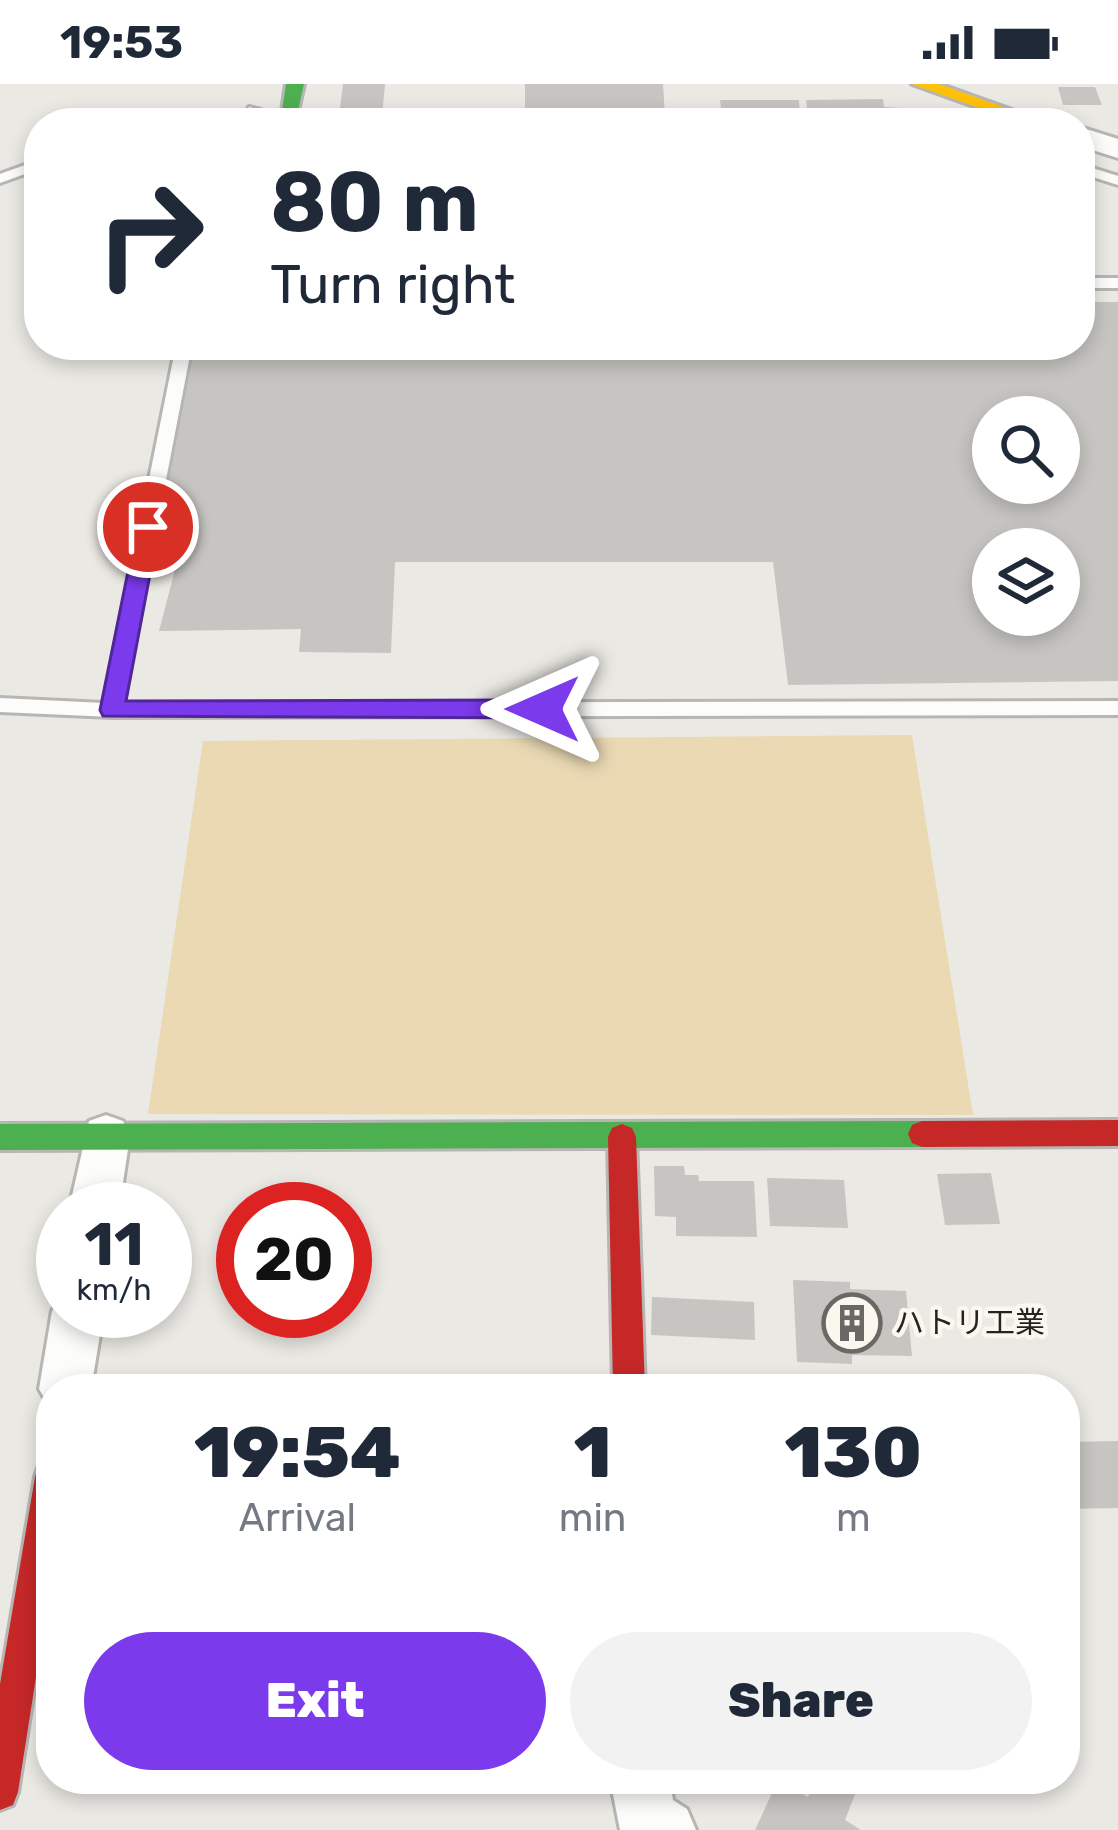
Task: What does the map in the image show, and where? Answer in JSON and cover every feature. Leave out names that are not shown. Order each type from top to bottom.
[{"type":"street","points":[[921,84],[994,108]]},
{"type":"street","points":[[0,1137],[1118,1133]]},
{"type":"street","points":[[98,1182],[106,1136]]},
{"type":"street","points":[[622,1137],[628,1374]]},
{"type":"street","points":[[68,1374],[74,1338]]},
{"type":"street","points":[[0,1792],[36,1570]]},
{"type":"street","points":[[642,1794],[645,1817],[666,1830]]},
{"type":"lane","points":[[112,710],[181,360]]},
{"type":"lane","points":[[0,705],[112,710],[1118,708]]},
{"type":"shaded area","points":[[912,735],[973,1115],[148,1114],[203,741]]},
{"type":"building","points":[[343,84],[385,84],[383,108],[340,108]]},
{"type":"building","points":[[525,84],[663,84],[664,108],[525,108]]},
{"type":"building","points":[[1058,87],[1095,87],[1102,105],[1063,105]]},
{"type":"building","points":[[883,99],[884,107],[900,108],[807,108],[806,100]]},
{"type":"building","points":[[720,100],[799,100],[799,108],[721,108]]},
{"type":"building","points":[[1095,302],[1118,302],[1118,681],[788,685],[773,562],[395,562],[391,653],[299,652],[301,629],[159,631],[177,562],[149,560],[191,360],[1095,360]]},
{"type":"building","points":[[654,1166],[684,1166],[685,1175],[698,1175],[699,1181],[754,1181],[757,1237],[676,1236],[676,1217],[655,1216]]},
{"type":"building","points":[[991,1173],[1000,1224],[945,1225],[937,1174]]},
{"type":"building","points":[[767,1178],[844,1180],[848,1228],[770,1226]]},
{"type":"building","name":"ハトリ工業","points":[[793,1280],[906,1291],[912,1356],[852,1355],[852,1364],[797,1362]]},
{"type":"building","points":[[652,1297],[754,1302],[755,1340],[651,1335]]},
{"type":"building","points":[[1118,1441],[1118,1508],[1080,1509],[1080,1442]]},
{"type":"building","points":[[772,1794],[855,1794],[845,1820],[861,1830],[755,1830]]},
{"type":"traffic: fast","points":[[291,108],[295,84]]},
{"type":"traffic: fast","points":[[0,1137],[922,1134]]},
{"type":"traffic: slow","points":[[921,84],[994,108]]},
{"type":"traffic: jam","points":[[922,1134],[1118,1133]]},
{"type":"traffic: jam","points":[[622,1137],[629,1374]]},
{"type":"traffic: jam","points":[[0,1792],[36,1570]]},
{"type":"place","name":"ハトリ工業","points":[[852,1323]]},
{"type":"route","points":[[148,527],[112,710],[543,709]]}]
